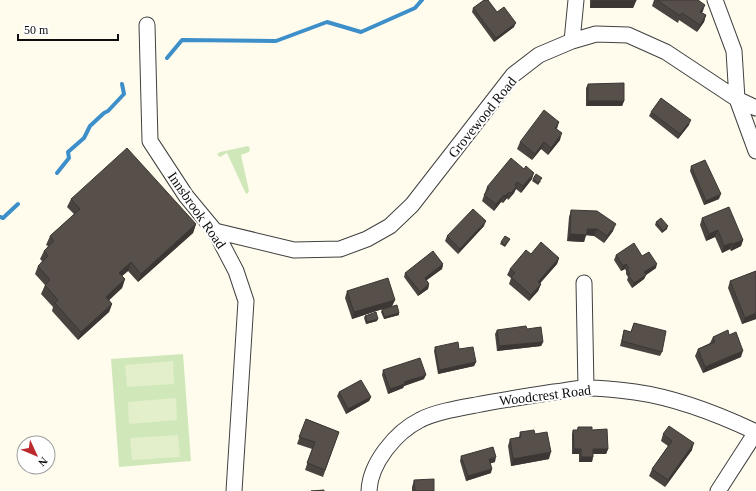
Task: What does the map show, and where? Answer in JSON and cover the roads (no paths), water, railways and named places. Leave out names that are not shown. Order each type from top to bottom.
[{"type":"street","points":[[572,41],[576,0]]},
{"type":"street","points":[[715,0],[734,51],[737,99],[756,151]]},
{"type":"street","name":"Innsbrook Road","points":[[148,25],[150,141],[186,196],[215,231],[236,271],[246,301],[234,491]]},
{"type":"street","name":"Grovewood Road","points":[[215,231],[262,244],[294,250],[340,249],[367,239],[390,226],[412,205],[513,75],[539,56],[572,41],[596,34],[628,35],[666,52],[737,99],[756,108]]},
{"type":"street","points":[[584,283],[586,388]]},
{"type":"street","name":"Woodcrest Road","points":[[369,491],[378,463],[392,442],[405,429],[421,419],[453,409],[507,398],[586,388],[636,392],[685,403],[722,416],[756,432]]},
{"type":"street","points":[[718,491],[756,432]]},
{"type":"waterway","points":[[167,58],[182,40],[276,41],[327,22],[361,32],[415,8],[422,0]]},
{"type":"waterway","points":[[57,173],[69,158],[68,152],[84,138],[90,126],[108,111],[124,94],[122,84]]},
{"type":"waterway","points":[[0,217],[3,218],[18,204]]}]
